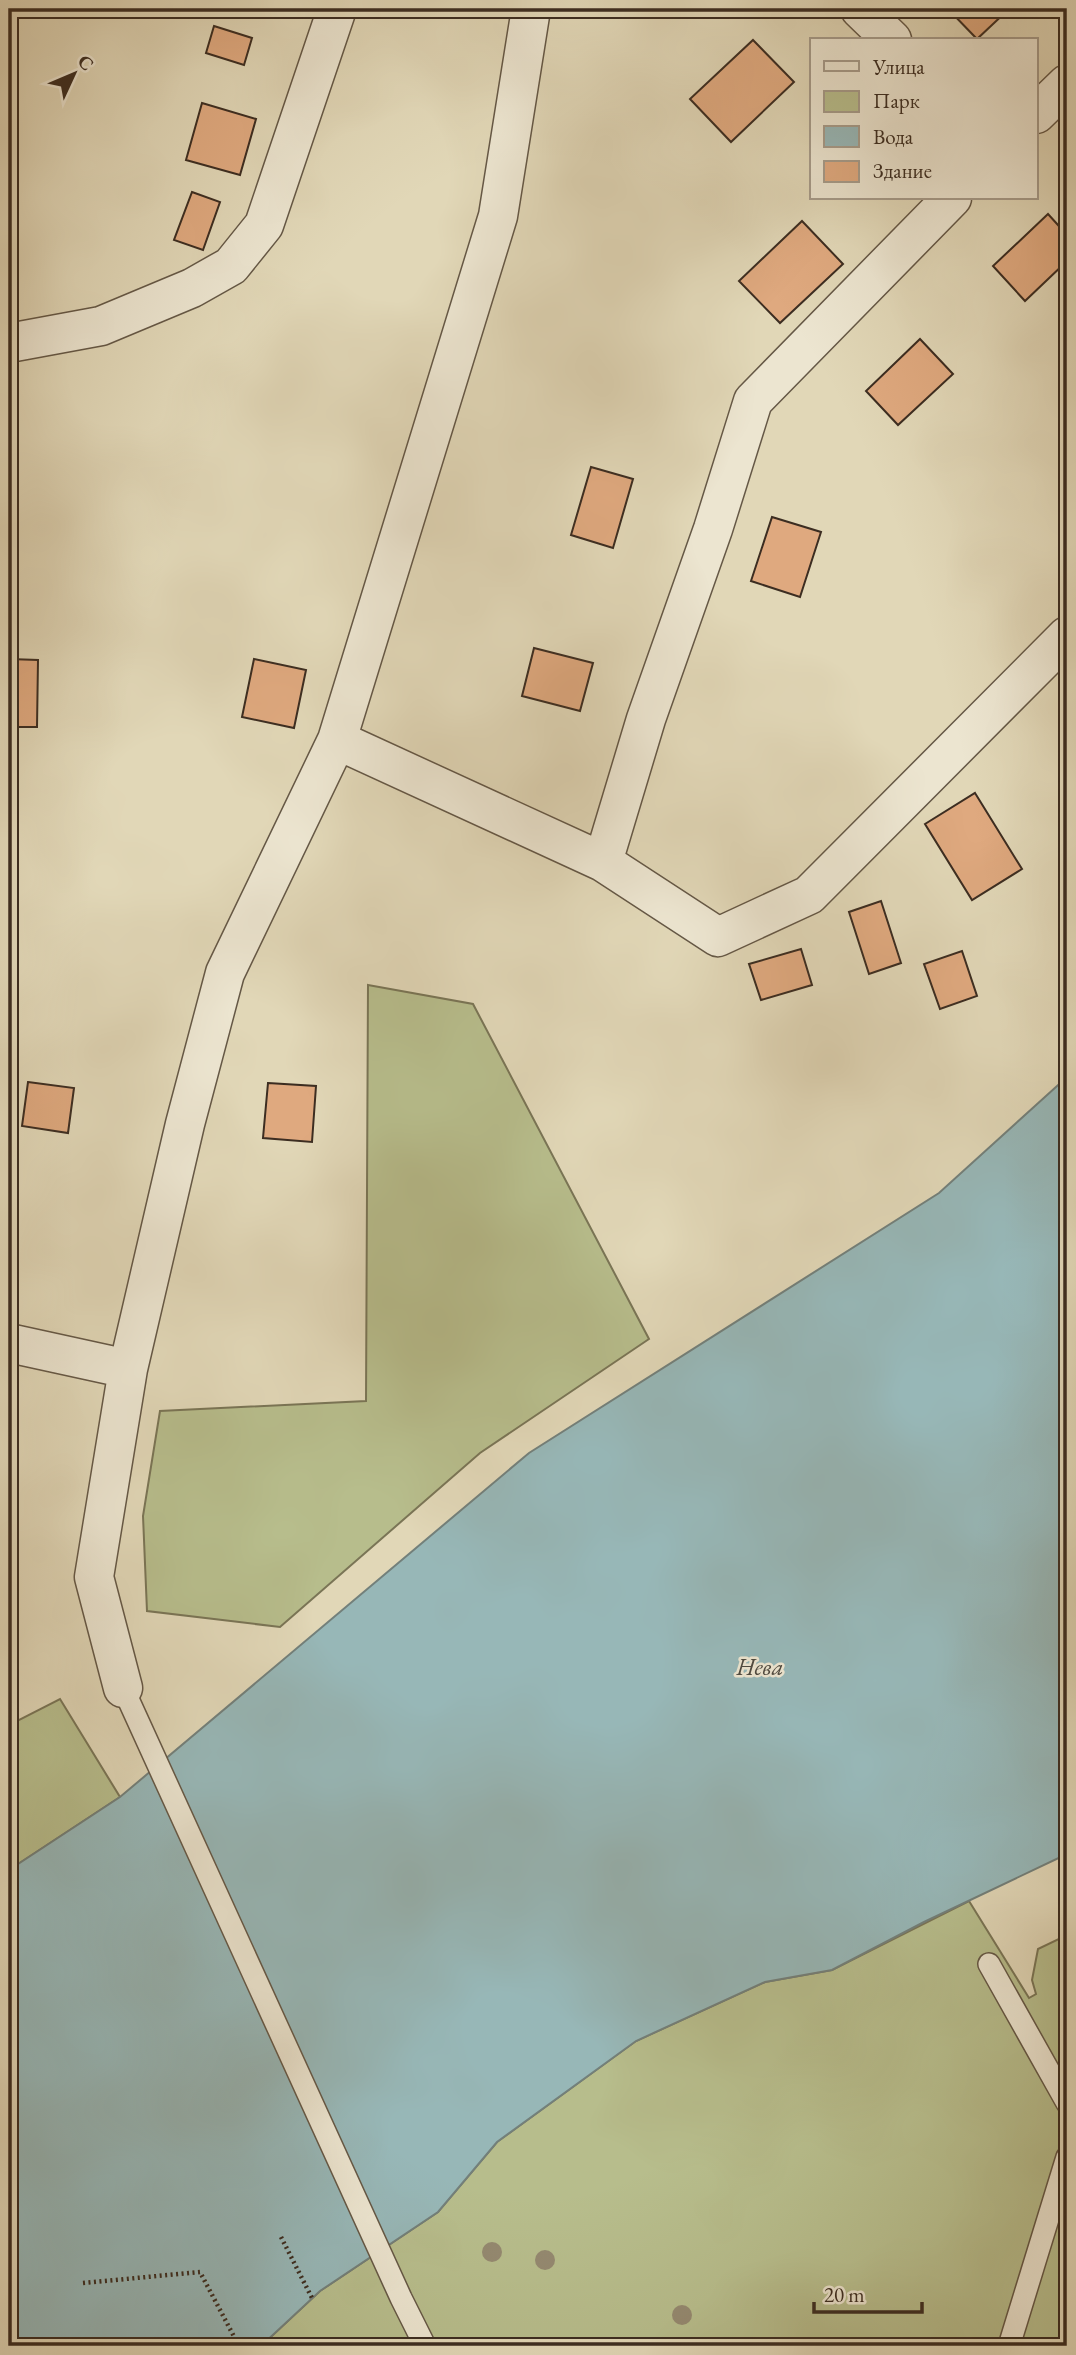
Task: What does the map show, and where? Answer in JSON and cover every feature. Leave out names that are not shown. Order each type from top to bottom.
[{"type":"street","points":[[9,343],[102,326],[192,288],[231,266],[264,225],[337,9]]},
{"type":"street","points":[[123,1688],[94,1577],[128,1368],[186,1124],[225,973],[337,740],[498,216],[531,9]]},
{"type":"street","points":[[860,9],[890,38]]},
{"type":"street","points":[[1038,112],[1067,84]]},
{"type":"street","points":[[603,862],[646,719],[713,529],[754,401],[950,200]]},
{"type":"street","points":[[337,740],[603,862],[718,937],[809,895],[1067,636]]},
{"type":"street","points":[[9,1343],[128,1368]]},
{"type":"lane","points":[[123,1688],[425,2346]]},
{"type":"lane","points":[[989,1964],[1064,2091]]},
{"type":"lane","points":[[1009,2346],[1067,2157]]},
{"type":"path","points":[[281,2237],[312,2298]]},
{"type":"path","points":[[83,2283],[200,2272],[239,2346]]},
{"type":"green space","points":[[368,985],[473,1004],[649,1339],[480,1453],[280,1627],[147,1611],[143,1516],[160,1411],[366,1401]]},
{"type":"green space","points":[[60,1699],[120,1797],[9,1870],[9,1725]]},
{"type":"green space","points":[[969,1901],[1029,1998],[1036,1994],[1032,1980],[1038,1949],[1067,1935],[1067,2346],[261,2346],[320,2291],[438,2212],[497,2142],[636,2041],[765,1982],[832,1970]]},
{"type":"water","name":"Нева","points":[[1067,1077],[1067,1854],[924,1922],[832,1970],[765,1982],[636,2041],[497,2142],[438,2212],[320,2291],[261,2346],[9,2346],[9,1870],[120,1797],[529,1453],[939,1193]]},
{"type":"building","points":[[948,9],[1009,9],[978,38]]},
{"type":"building","points":[[214,26],[252,38],[244,65],[206,53]]},
{"type":"building","points":[[753,40],[794,82],[731,142],[690,99]]},
{"type":"building","points":[[202,103],[256,119],[240,175],[186,160]]},
{"type":"building","points":[[192,192],[220,202],[203,250],[174,240]]},
{"type":"building","points":[[1048,214],[1067,235],[1067,261],[1025,301],[993,266]]},
{"type":"building","points":[[802,221],[843,264],[780,323],[739,281]]},
{"type":"building","points":[[920,339],[953,374],[898,425],[866,391]]},
{"type":"building","points":[[591,467],[633,479],[613,548],[571,535]]},
{"type":"building","points":[[772,517],[821,532],[800,597],[751,581]]},
{"type":"building","points":[[534,648],[593,663],[580,711],[522,696]]},
{"type":"building","points":[[9,659],[38,660],[37,727],[9,727]]},
{"type":"building","points":[[254,659],[306,670],[294,728],[242,717]]},
{"type":"building","points":[[975,793],[1022,869],[972,900],[925,824]]},
{"type":"building","points":[[881,901],[901,963],[869,974],[849,912]]},
{"type":"building","points":[[801,949],[812,985],[761,1000],[749,964]]},
{"type":"building","points":[[962,951],[977,996],[940,1009],[924,964]]},
{"type":"building","points":[[28,1082],[74,1088],[68,1133],[22,1126]]},
{"type":"building","points":[[268,1083],[316,1086],[312,1142],[263,1138]]}]
